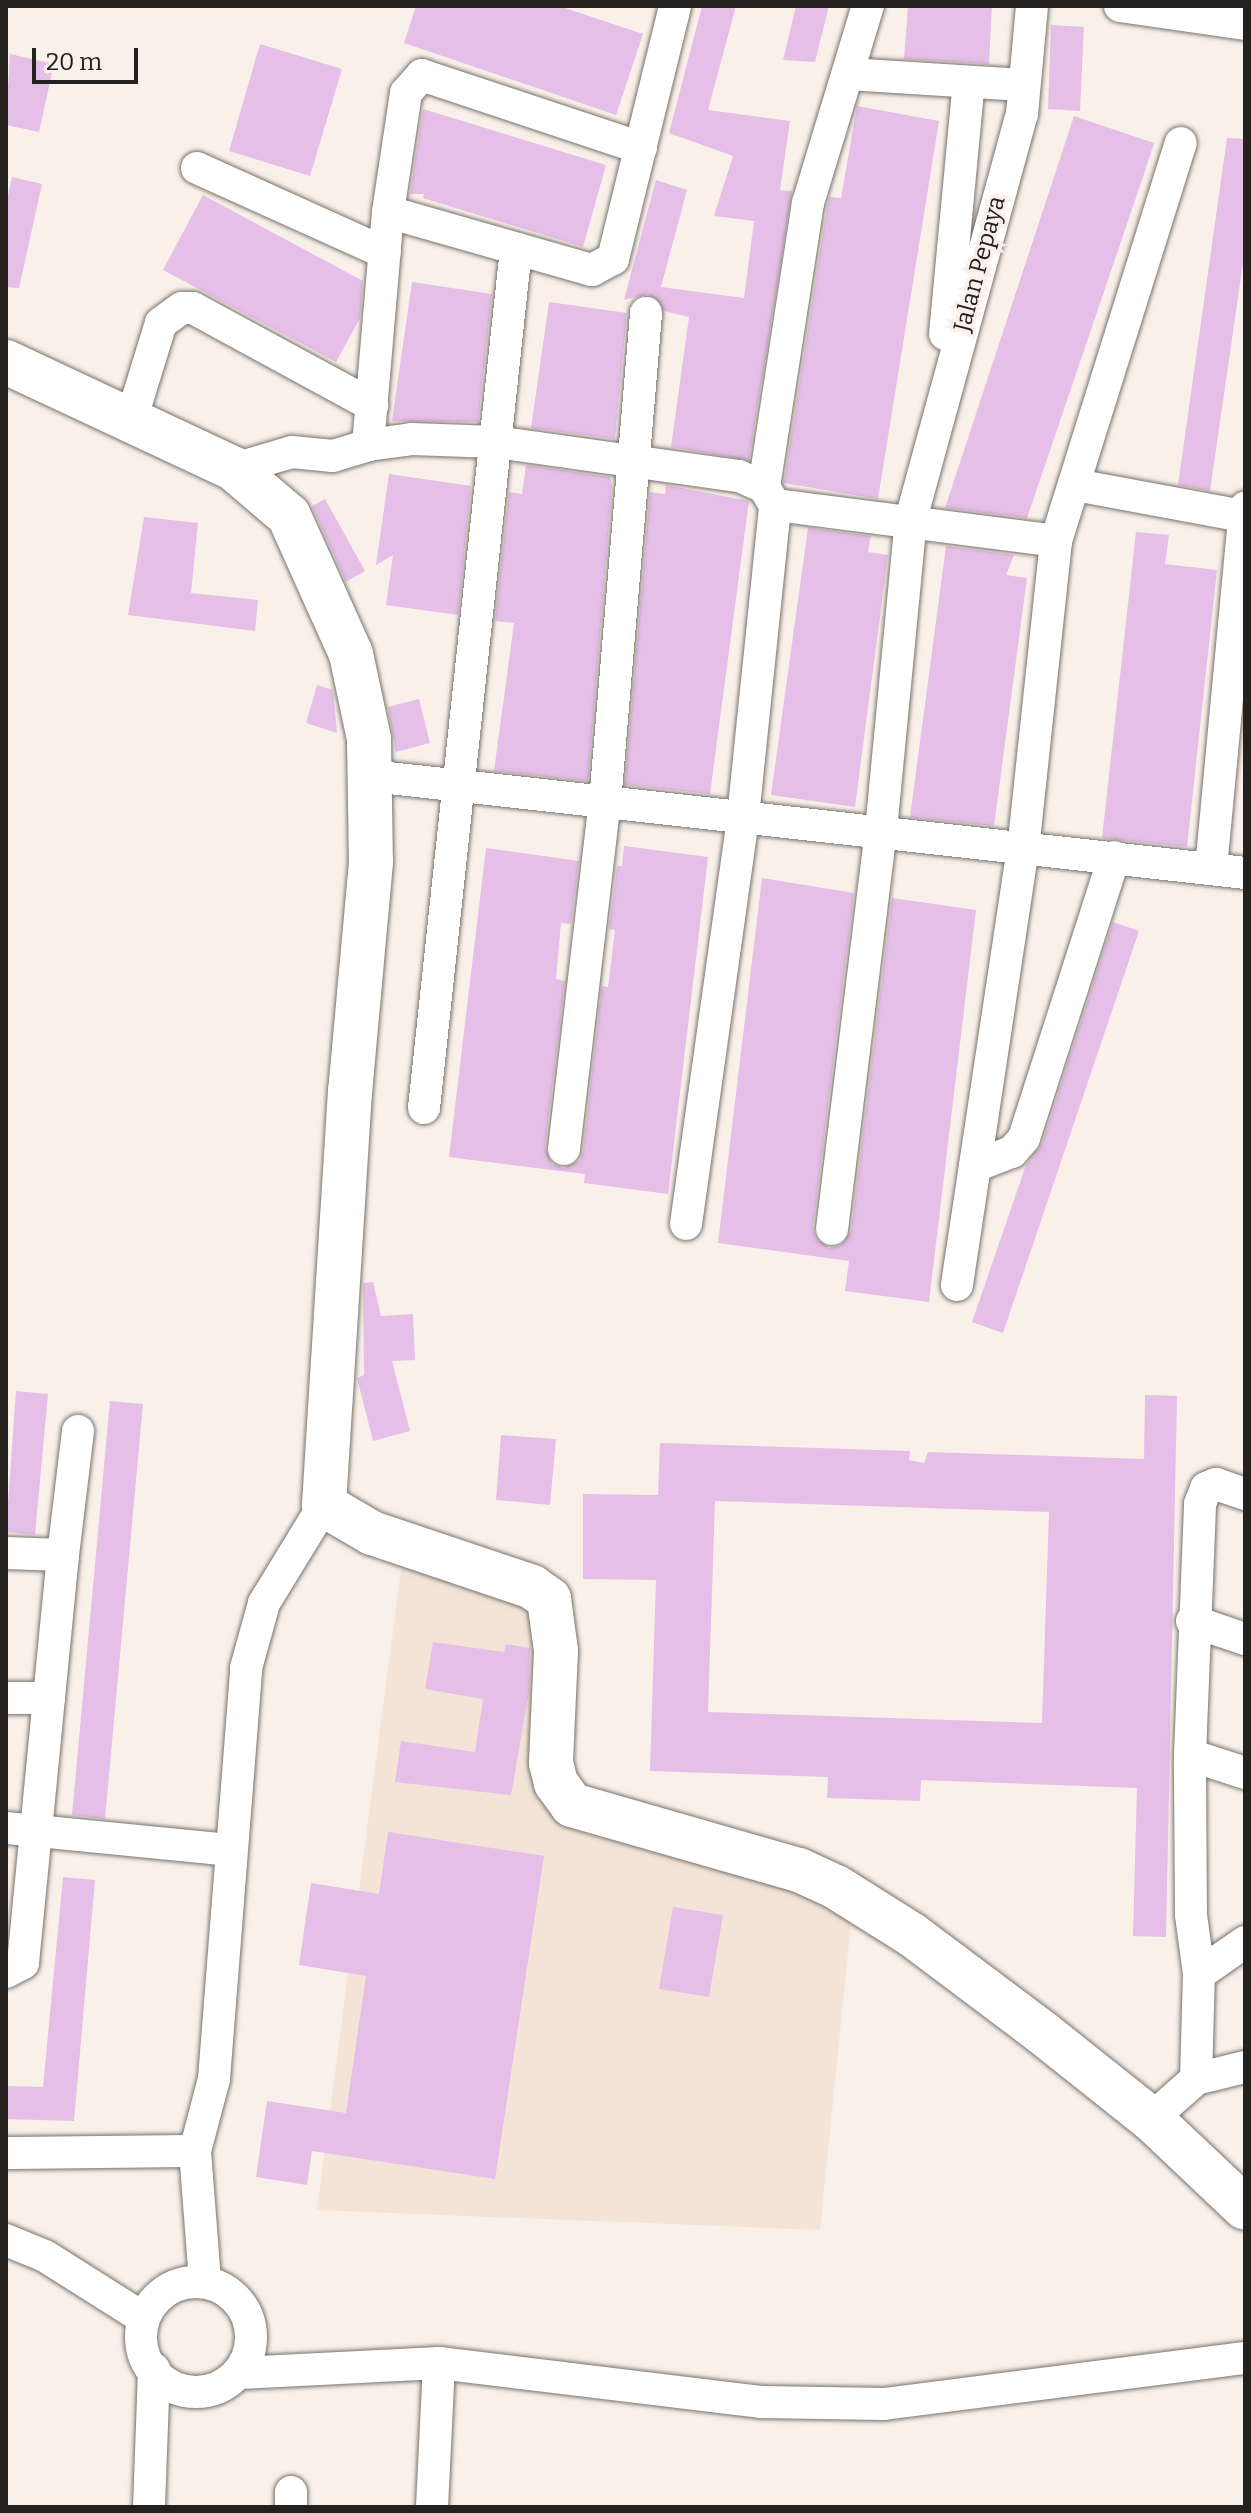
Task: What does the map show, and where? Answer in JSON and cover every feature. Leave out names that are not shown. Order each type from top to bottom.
[{"type":"street","points":[[686,1224],[743,817],[770,496],[808,203],[868,6]]},
{"type":"street","name":"Jalan Pepaya","points":[[832,1229],[881,830],[911,519],[1022,114],[1032,6]]},
{"type":"street","points":[[1120,6],[1245,24]]},
{"type":"street","points":[[388,212],[592,270],[613,259],[641,148],[669,8]]},
{"type":"street","points":[[848,74],[1023,85]]},
{"type":"street","points":[[368,445],[388,212],[406,93],[422,75],[641,148]]},
{"type":"street","points":[[937,421],[969,82]]},
{"type":"street","points":[[957,1285],[1023,848],[1056,541],[1181,143]]},
{"type":"street","points":[[197,168],[385,253]]},
{"type":"street","points":[[424,1108],[463,782],[516,249]]},
{"type":"street","points":[[132,417],[161,323],[182,308],[193,308],[372,405]]},
{"type":"street","points":[[564,1149],[605,802],[646,313]]},
{"type":"street","points":[[6,362],[132,417],[234,469],[289,516],[328,595],[351,654],[369,739],[371,862],[349,1106],[324,1505],[264,1603],[246,1668],[214,2079],[195,2151],[205,2281]]},
{"type":"street","points":[[234,469],[292,452],[333,456],[368,445],[412,439],[496,442],[635,465],[739,476],[770,496],[1056,541]]},
{"type":"street","points":[[1075,485],[1244,512],[1211,868]]},
{"type":"street","points":[[371,776],[463,782],[605,802],[881,830],[1245,873]]},
{"type":"street","points":[[975,1166],[1012,1152],[1024,1138],[1114,857]]},
{"type":"street","points":[[6,1972],[23,1963],[21,1829],[49,1698],[78,1431]]},
{"type":"street","points":[[1196,2079],[1199,1974],[1191,1915],[1192,1621],[1206,1488],[1216,1484],[1245,1494]]},
{"type":"street","points":[[324,1505],[412,1549],[532,1587],[549,1599],[556,1651],[550,1751],[556,1783],[572,1805],[799,1870],[836,1887],[911,1934],[1151,2119],[1245,2208]]},
{"type":"street","points":[[6,1553],[63,1555]]},
{"type":"street","points":[[1192,1621],[1245,1639]]},
{"type":"street","points":[[6,1698],[49,1698]]},
{"type":"street","points":[[1190,1755],[1245,1773]]},
{"type":"street","points":[[21,1829],[231,1850]]},
{"type":"street","points":[[1199,1974],[1245,1942]]},
{"type":"street","points":[[1151,2119],[1196,2079],[1245,2067]]},
{"type":"street","points":[[6,2153],[195,2151]]},
{"type":"street","points":[[6,2240],[45,2256],[143,2318]]},
{"type":"street","points":[[240,2373],[253,2336],[240,2300],[205,2281],[167,2288],[143,2318],[143,2357],[169,2387],[207,2393],[240,2373],[439,2363],[761,2402],[884,2404],[1245,2358]]},
{"type":"street","points":[[432,2507],[439,2363]]},
{"type":"street","points":[[149,2507],[154,2369]]},
{"type":"shaded area","points":[[402,1562],[546,1603],[558,1797],[855,1882],[820,2230],[317,2210]]},
{"type":"building","points":[[416,6],[559,6],[643,34],[616,115],[404,43]]},
{"type":"building","points":[[702,6],[736,6],[708,110],[790,121],[780,190],[792,191],[749,460],[671,447],[689,317],[664,311],[648,294],[624,300],[656,180],[687,190],[661,287],[744,298],[754,221],[714,216],[733,156],[669,133]]},
{"type":"building","points":[[796,6],[829,6],[815,62],[783,60]]},
{"type":"building","points":[[908,6],[992,6],[989,64],[904,59]]},
{"type":"building","points":[[1051,25],[1084,27],[1080,111],[1048,109]]},
{"type":"building","points":[[260,44],[342,69],[310,176],[229,151]]},
{"type":"building","points":[[10,54],[54,64],[39,132],[6,125]]},
{"type":"building","points":[[857,106],[939,121],[878,499],[784,483],[827,207],[830,197],[841,198]]},
{"type":"building","points":[[423,109],[606,165],[583,247],[423,198],[424,194],[410,194]]},
{"type":"building","points":[[1074,116],[1154,143],[1144,174],[1027,518],[945,508]]},
{"type":"building","points":[[1227,138],[1245,139],[1245,249],[1210,491],[1178,485]]},
{"type":"building","points":[[12,177],[42,184],[19,288],[6,287],[6,205]]},
{"type":"building","points":[[203,195],[363,281],[360,318],[336,362],[163,270]]},
{"type":"building","points":[[412,282],[492,294],[478,422],[392,421]]},
{"type":"building","points":[[549,302],[627,313],[615,439],[531,428]]},
{"type":"building","points":[[526,465],[610,477],[612,486],[588,781],[494,771],[514,623],[495,621],[509,492],[522,494]]},
{"type":"building","points":[[389,474],[471,486],[458,615],[386,605],[393,555],[376,565]]},
{"type":"building","points":[[666,485],[749,501],[710,794],[625,785],[650,492],[665,494]]},
{"type":"building","points":[[325,499],[365,571],[346,582],[312,506]]},
{"type":"building","points":[[144,517],[198,523],[191,593],[258,600],[255,631],[128,615]]},
{"type":"building","points":[[808,528],[871,536],[868,552],[888,555],[855,807],[771,795]]},
{"type":"building","points":[[1136,532],[1169,535],[1165,564],[1217,570],[1187,847],[1102,838]]},
{"type":"building","points":[[946,546],[1014,555],[1006,575],[1027,578],[994,826],[910,817]]},
{"type":"building","points":[[317,685],[333,690],[337,733],[306,723]]},
{"type":"building","points":[[419,699],[430,743],[396,752],[388,707]]},
{"type":"building","points":[[624,846],[708,857],[668,1194],[584,1183],[585,1174],[449,1157],[486,848],[579,861],[571,924],[561,923],[556,979],[565,981],[545,1147],[552,1164],[563,1168],[579,1161],[583,1151],[602,986],[608,987],[615,930],[609,929],[617,866],[622,866]]},
{"type":"building","points":[[762,878],[854,893],[813,1227],[815,1237],[829,1248],[840,1246],[851,1231],[892,898],[976,910],[929,1302],[845,1291],[849,1261],[718,1243]]},
{"type":"building","points":[[1113,922],[1139,931],[1003,1333],[972,1322],[1026,1165],[1042,1144]]},
{"type":"building","points":[[373,1282],[381,1316],[413,1314],[415,1360],[392,1361],[410,1431],[373,1441],[357,1378],[364,1375],[363,1283]]},
{"type":"building","points":[[16,1391],[48,1394],[35,1535],[6,1532]]},
{"type":"building","points":[[1145,1395],[1177,1396],[1166,1937],[1133,1936],[1137,1788],[921,1780],[920,1801],[827,1798],[828,1777],[650,1771],[656,1580],[583,1579],[583,1494],[658,1495],[660,1443],[910,1451],[909,1460],[924,1463],[928,1452],[1144,1459]],"holes":[[[715,1501],[1049,1512],[1042,1723],[708,1712]]]},
{"type":"building","points":[[110,1401],[143,1404],[105,1819],[72,1815]]},
{"type":"building","points":[[501,1435],[556,1439],[550,1505],[496,1500]]},
{"type":"building","points":[[433,1642],[504,1652],[506,1644],[530,1648],[529,1692],[511,1795],[395,1782],[401,1741],[475,1752],[483,1699],[425,1689]]},
{"type":"building","points":[[388,1832],[544,1856],[495,2179],[312,2151],[307,2185],[256,2177],[267,2101],[346,2113],[366,1976],[299,1965],[311,1883],[379,1894]]},
{"type":"building","points":[[63,1877],[95,1880],[74,2121],[6,2119],[6,2086],[43,2087]]},
{"type":"building","points":[[673,1907],[723,1915],[709,1997],[659,1989]]}]
